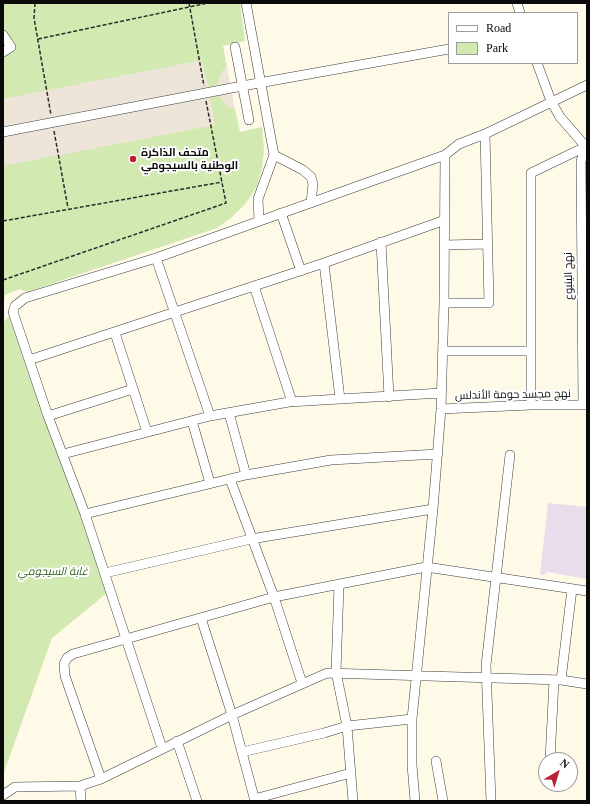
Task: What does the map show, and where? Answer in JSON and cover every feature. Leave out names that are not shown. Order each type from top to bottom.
[{"type":"street","points":[[246,3],[274,155],[258,199],[259,220]]},
{"type":"street","points":[[3,35],[11,47],[3,52]]},
{"type":"street","points":[[235,47],[249,120]]},
{"type":"street","points":[[3,132],[261,82],[448,49]]},
{"type":"street","points":[[531,405],[531,173],[587,147],[560,118],[551,101],[537,64]]},
{"type":"street","points":[[162,748],[85,514],[48,416],[13,312],[19,302],[156,258],[259,220],[445,155],[459,144],[485,134],[587,85]]},
{"type":"street","points":[[444,303],[489,303],[485,134]]},
{"type":"street","name":"نهج الينبوع","points":[[585,405],[581,168],[587,147]]},
{"type":"street","points":[[274,155],[303,170],[311,177],[313,184],[311,203]]},
{"type":"street","points":[[415,801],[412,765],[412,719],[415,676],[438,454],[443,351],[446,220],[445,155]]},
{"type":"street","points":[[281,213],[301,271]]},
{"type":"street","points":[[29,360],[301,271],[446,220]]},
{"type":"street","points":[[381,242],[389,397]]},
{"type":"street","points":[[445,245],[487,244]]},
{"type":"street","points":[[156,258],[210,416]]},
{"type":"street","points":[[324,263],[340,399]]},
{"type":"street","points":[[254,286],[292,402]]},
{"type":"street","points":[[115,333],[147,432]]},
{"type":"street","points":[[443,351],[531,351]]},
{"type":"street","points":[[48,416],[132,389]]},
{"type":"street","points":[[63,454],[210,416],[292,402],[441,393]]},
{"type":"street","name":"نهج مجسد حومة الأندلس","points":[[440,409],[531,405],[585,405]]},
{"type":"street","points":[[229,413],[246,475]]},
{"type":"street","points":[[192,421],[210,483]]},
{"type":"street","points":[[85,514],[230,478],[331,460],[438,454]]},
{"type":"street","points":[[491,801],[486,678],[510,455]]},
{"type":"street","points":[[230,478],[251,539],[274,597],[302,683]]},
{"type":"street","points":[[105,573],[251,539],[433,509]]},
{"type":"street","points":[[101,779],[65,676],[64,664],[67,658],[73,654],[274,597],[339,586],[426,567],[587,592]]},
{"type":"street","points":[[339,586],[336,672],[347,726],[353,801]]},
{"type":"street","points":[[551,752],[557,680],[572,589]]},
{"type":"street","points":[[201,618],[232,715],[254,800],[351,773]]},
{"type":"street","points":[[3,795],[15,787],[80,786],[101,779],[232,715],[327,673],[336,672],[557,680],[587,684]]},
{"type":"street","points":[[242,752],[324,733],[347,726],[412,719]]},
{"type":"street","points":[[177,741],[196,801]]},
{"type":"street","points":[[436,761],[443,801]]},
{"type":"street","points":[[80,786],[81,801]]},
{"type":"path","points":[[35,3],[34,18],[68,208]]},
{"type":"path","points":[[3,280],[226,204],[189,3]]},
{"type":"path","points":[[38,39],[208,3]]},
{"type":"path","points":[[3,221],[68,208],[222,182]]},
{"type":"shaded area","points":[[202,60],[208,87],[217,85],[221,73],[227,67],[235,109],[227,106],[219,96],[210,98],[215,125],[3,166],[3,99]]},
{"type":"shaded area","points":[[548,503],[587,507],[587,579],[547,572],[544,575],[540,574]]},
{"type":"green space","name":"متحف الذاكرة الوطنية بالسيجومي","points":[[3,3],[240,3],[245,41],[223,46],[227,67],[221,73],[227,106],[235,109],[240,132],[262,127],[264,149],[262,168],[257,186],[246,203],[230,219],[217,228],[27,292],[20,289],[5,295],[3,305]]},
{"type":"green space","name":"غابة السيجومي","points":[[9,316],[31,381],[113,588],[52,638],[3,775],[3,323]]},
{"type":"place","name":"متحف الذاكرة الوطنية بالسيجومي","points":[[133,159]]}]
